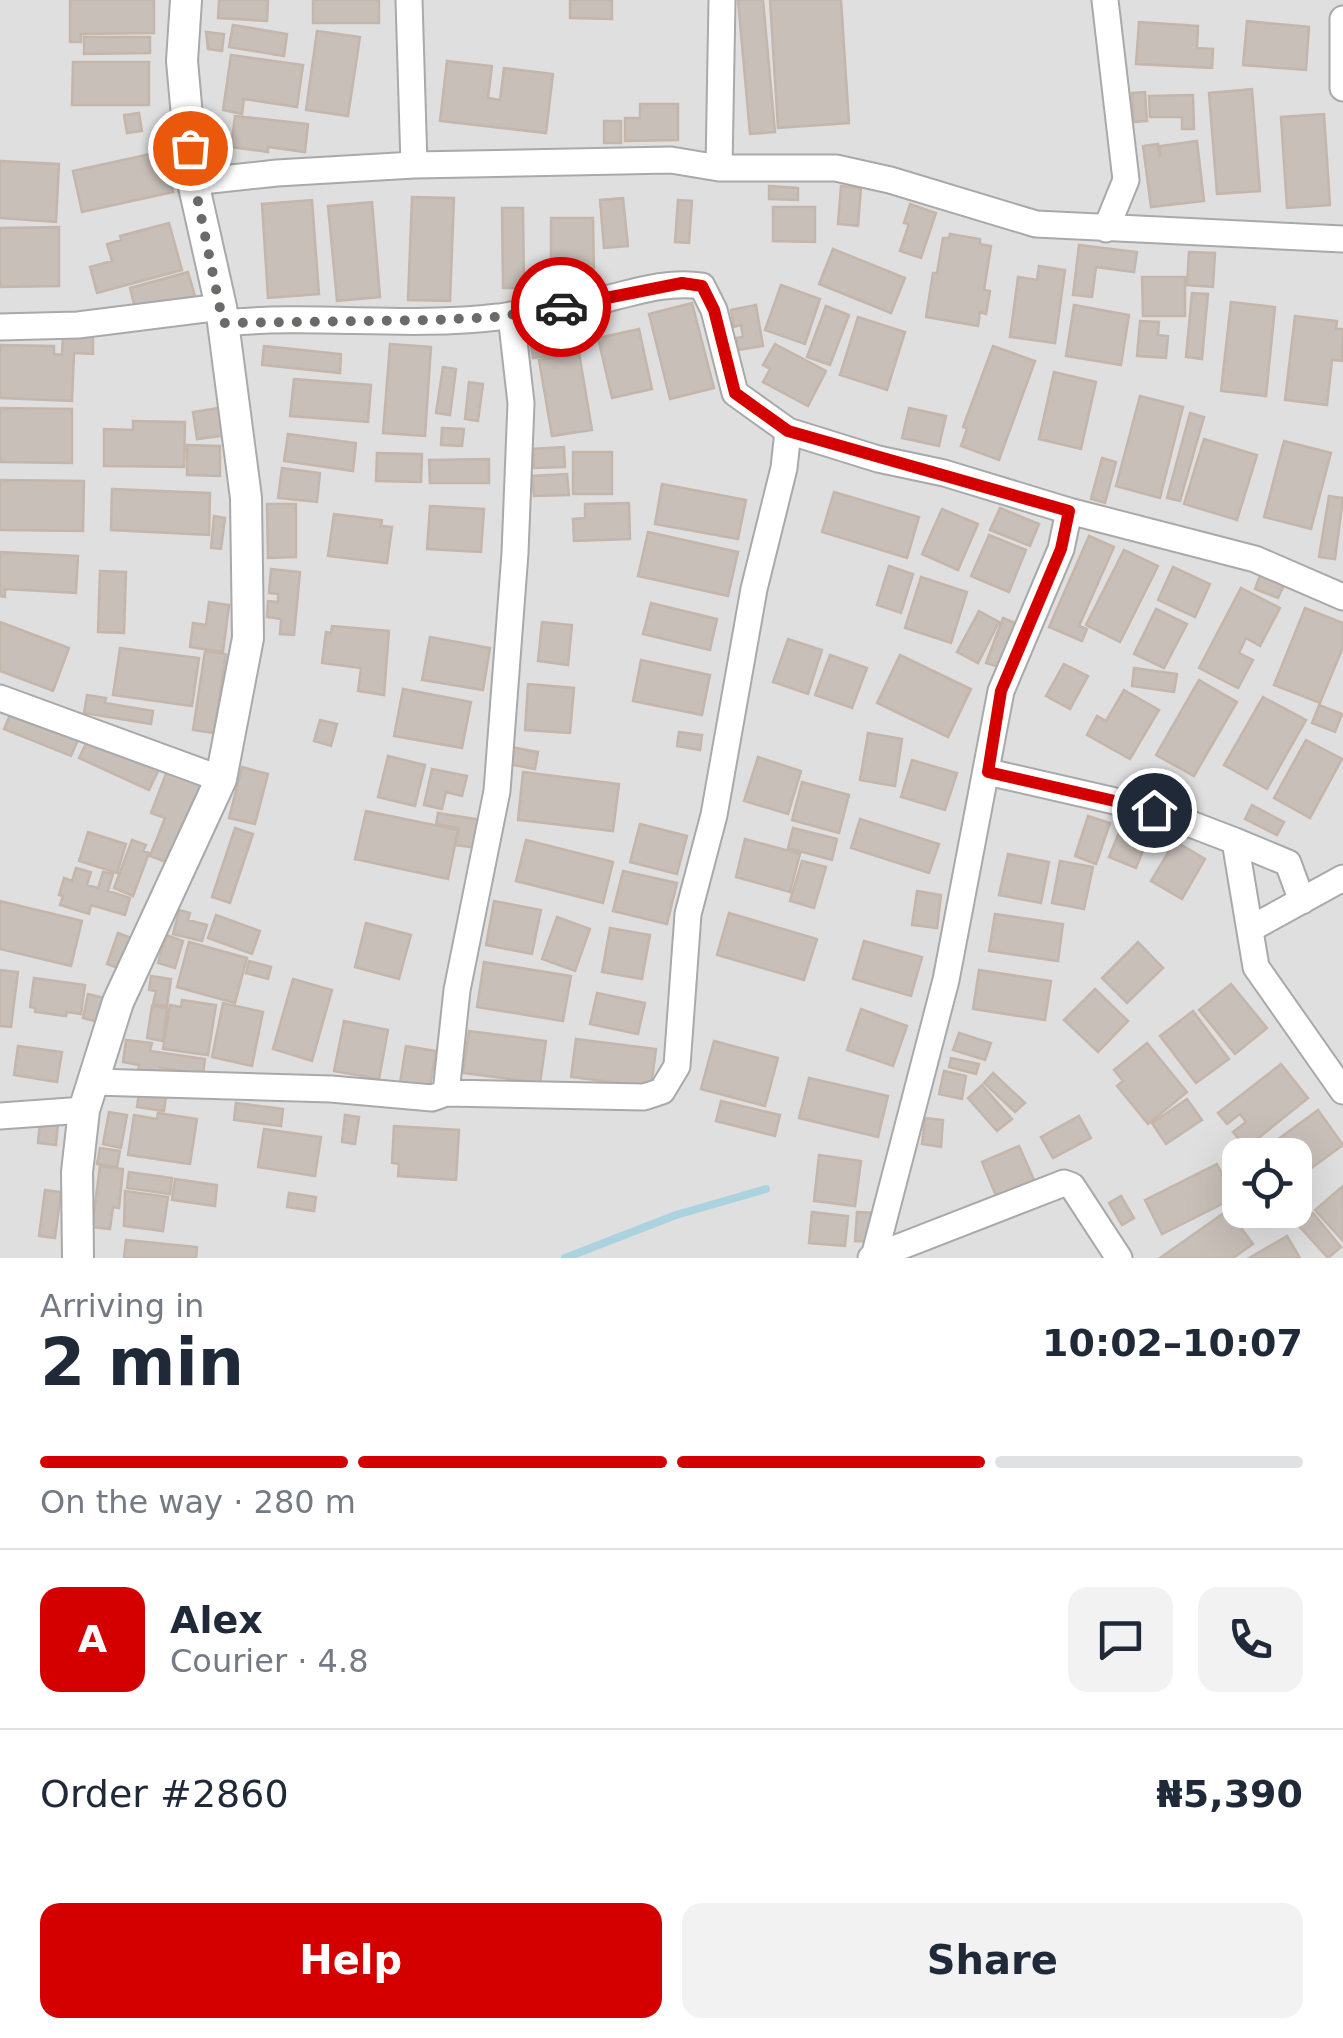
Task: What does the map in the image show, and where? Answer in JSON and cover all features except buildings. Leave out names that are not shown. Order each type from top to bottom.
[{"type":"street","points":[[78,1258],[77,1172],[89,1096],[118,1002],[220,779],[248,638],[246,498],[222,315],[194,182],[182,61],[186,0]]},
{"type":"street","points":[[409,0],[414,166]]},
{"type":"street","points":[[719,168],[722,0]]},
{"type":"street","points":[[1105,0],[1126,180],[1106,229]]},
{"type":"street","points":[[1343,19],[1343,88]]},
{"type":"street","points":[[194,182],[414,166],[672,160],[719,168],[836,168],[890,180],[1036,224],[1343,238]]},
{"type":"street","points":[[0,327],[222,315],[252,320],[370,323],[511,314],[682,283],[702,286],[714,310],[735,393],[788,431],[1255,559],[1343,598]]},
{"type":"street","points":[[446,1093],[457,990],[497,791],[515,553],[521,403],[511,314]]},
{"type":"street","points":[[0,1116],[89,1096],[331,1088],[432,1098],[446,1093],[644,1098],[662,1091],[677,1066],[688,914],[714,815],[754,589],[784,468],[788,431]]},
{"type":"street","points":[[872,1257],[946,980],[1001,691],[1061,549],[1069,511]]},
{"type":"street","points":[[0,698],[220,779]]},
{"type":"street","points":[[988,772],[1154,810],[1235,841],[1288,863],[1302,901]]},
{"type":"street","points":[[1235,841],[1256,967],[1343,1092]]},
{"type":"street","points":[[1250,929],[1343,878]]},
{"type":"street","points":[[872,1257],[1064,1183],[1072,1186],[1119,1258]]},
{"type":"shaded area","points":[[0,0],[1343,0],[1343,1258],[0,1258]]},
{"type":"waterway","points":[[565,1258],[676,1215],[766,1189]]},
{"type":"way so far","points":[[190,148],[223,323],[370,323],[496,317],[561,307]]},
{"type":"route","points":[[561,307],[682,283],[702,286],[714,310],[735,393],[763,416],[788,431],[878,459],[944,473],[1069,511],[1061,549],[1001,691],[988,772],[1154,810]]}]
